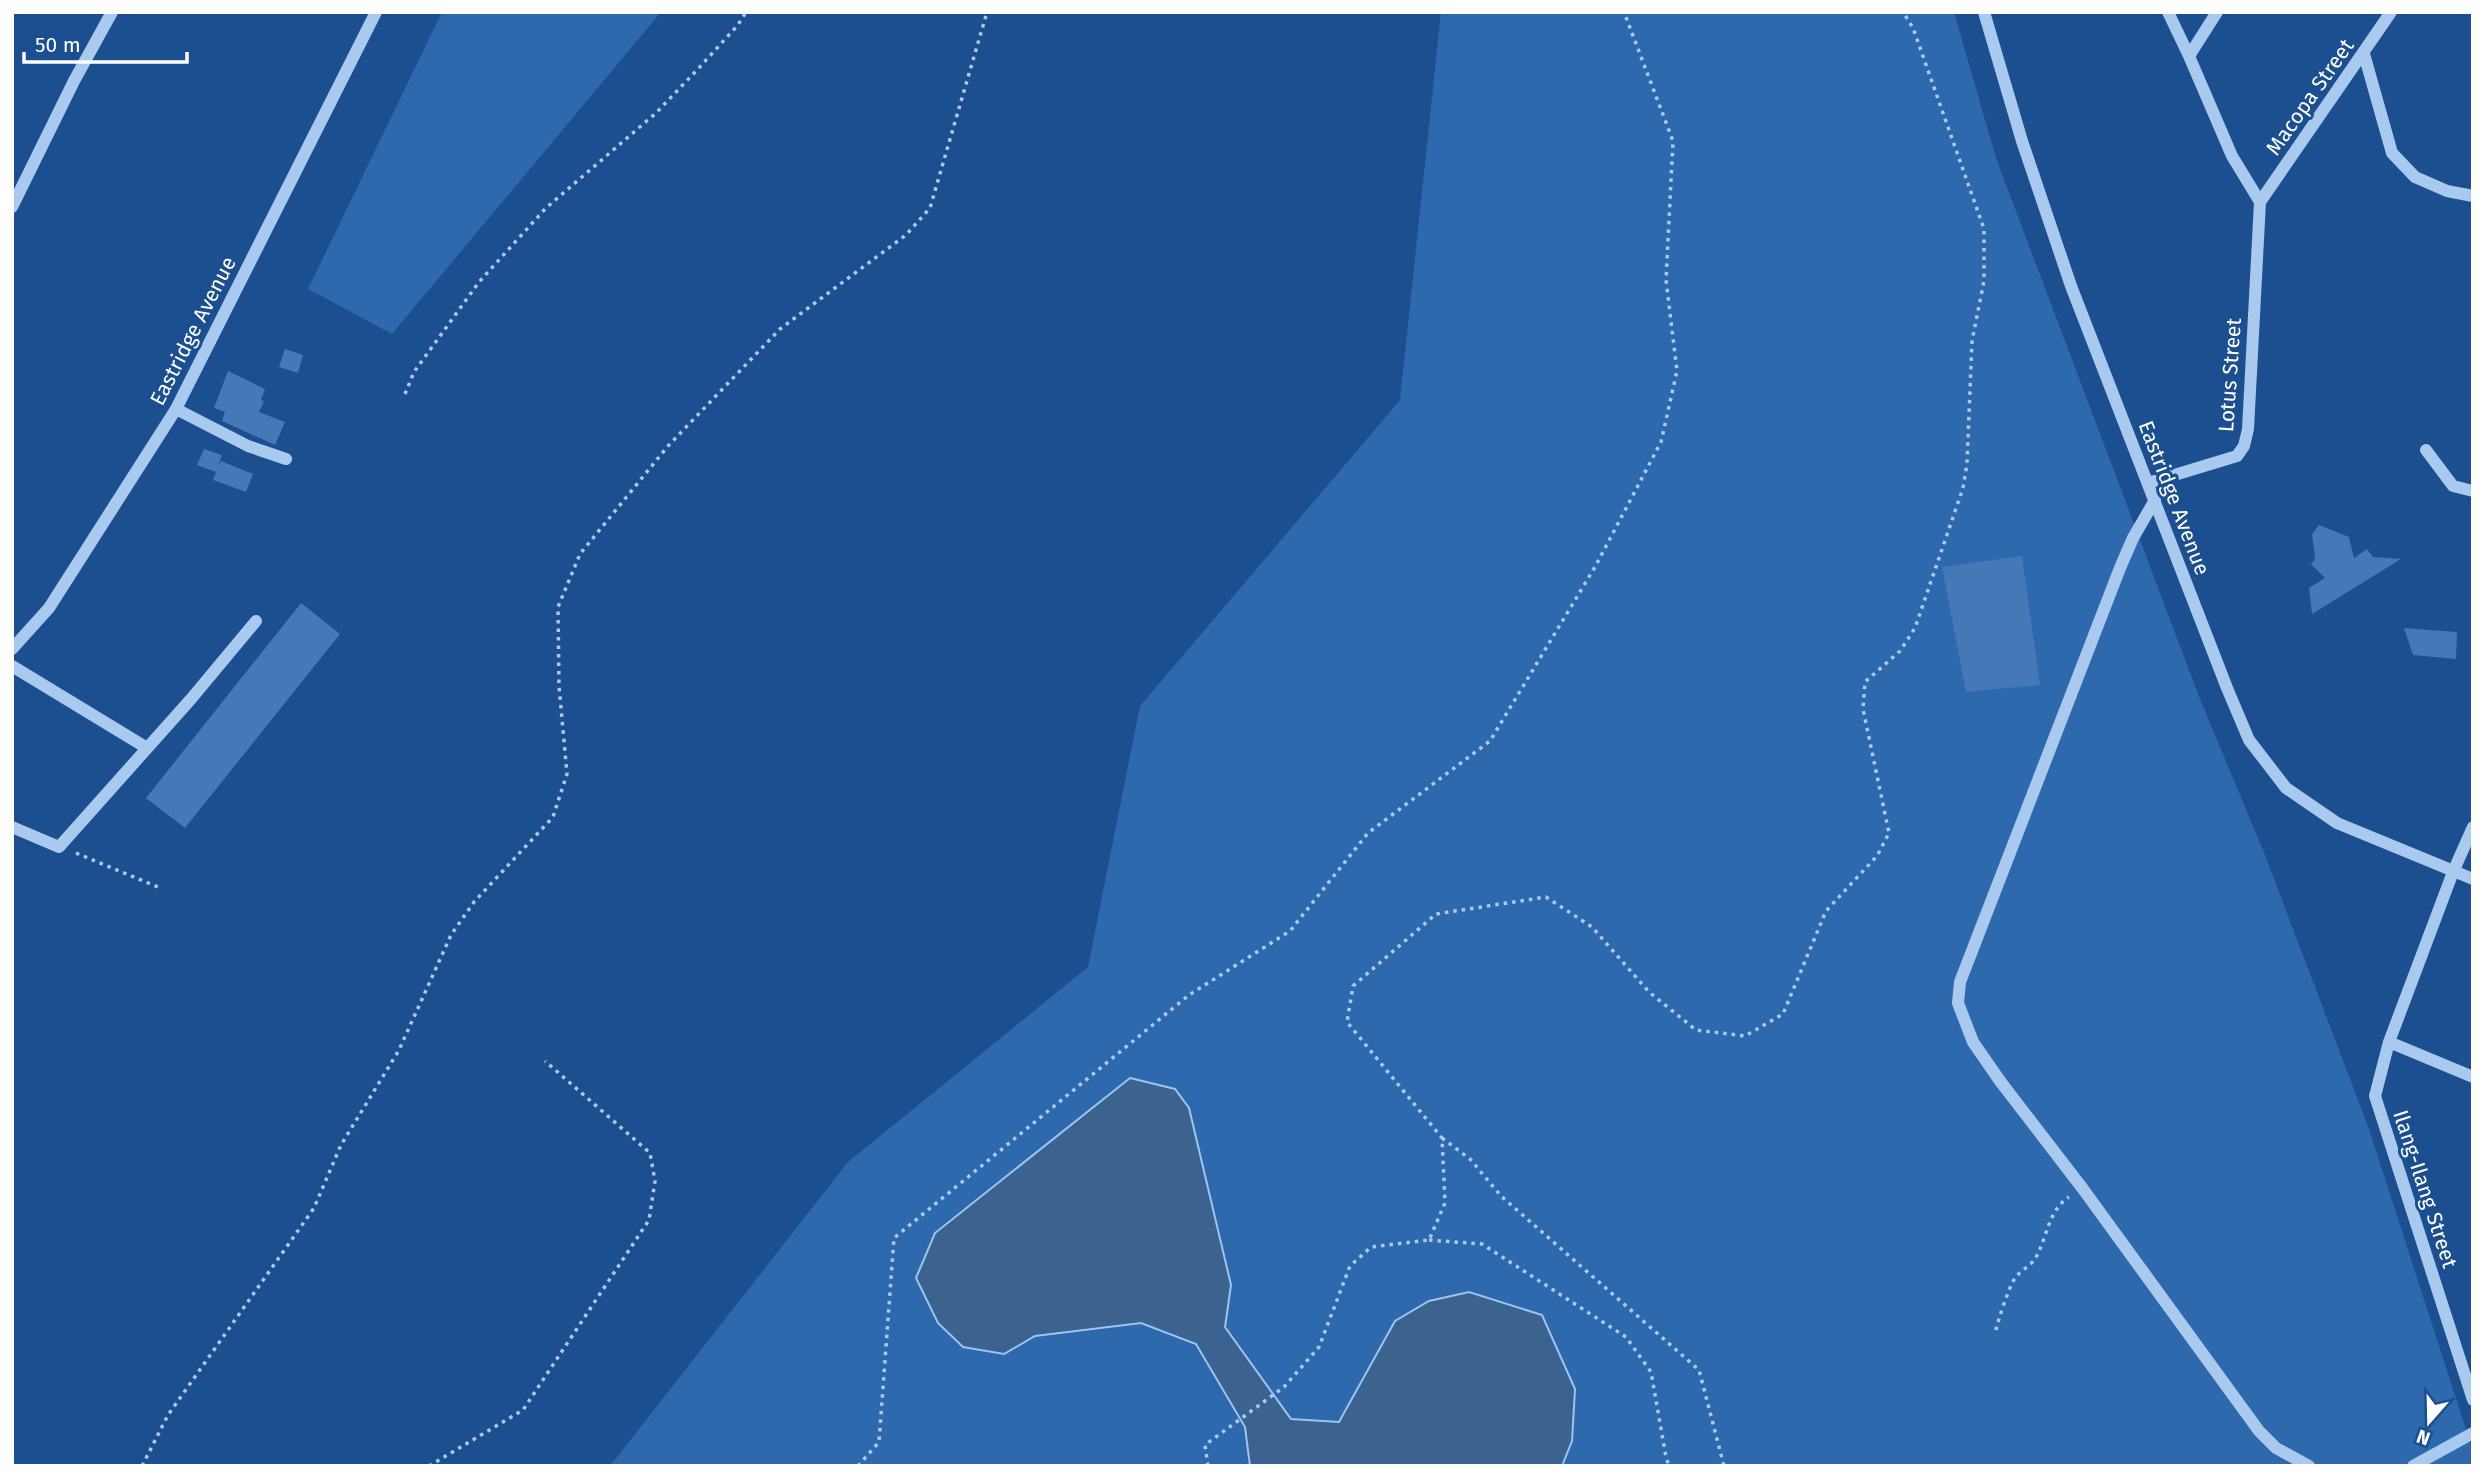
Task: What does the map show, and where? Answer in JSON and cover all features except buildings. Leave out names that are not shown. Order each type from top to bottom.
[{"type":"street","points":[[12,207],[74,81],[113,12]]},
{"type":"street","name":"Eastridge Avenue","points":[[12,649],[49,608],[176,409],[376,12]]},
{"type":"street","name":"Eastridge Avenue","points":[[1984,12],[2022,141],[2071,286],[2249,740],[2286,788],[2337,823],[2473,880]]},
{"type":"street","points":[[2168,12],[2232,156],[2260,202]]},
{"type":"street","points":[[2189,56],[2217,12]]},
{"type":"street","name":"Macopa Street","points":[[2260,202],[2391,12]]},
{"type":"street","points":[[2364,54],[2392,153],[2415,177],[2447,191],[2473,196]]},
{"type":"street","name":"Lotus Street","points":[[2148,483],[2237,456],[2244,446],[2248,429],[2260,202]]},
{"type":"street","points":[[176,409],[248,446],[286,459]]},
{"type":"street","points":[[2426,450],[2453,486],[2473,491]]},
{"type":"street","points":[[2155,500],[2133,538],[2120,568],[1960,982],[1958,1003],[1973,1042],[2000,1082],[2083,1189],[2259,1431],[2276,1448],[2309,1466]]},
{"type":"street","points":[[12,827],[59,846],[256,621]]},
{"type":"street","points":[[12,666],[147,748]]},
{"type":"street","name":"Ilang-Ilang Street","points":[[2473,827],[2453,872],[2389,1042],[2375,1096],[2473,1400]]},
{"type":"street","points":[[2389,1042],[2473,1077]]},
{"type":"street","points":[[2413,1466],[2473,1433]]},
{"type":"path","points":[[405,394],[414,372],[479,282],[546,208],[656,113],[738,25],[746,12]]},
{"type":"path","points":[[142,1466],[168,1415],[314,1208],[341,1145],[399,1051],[451,936],[474,902],[552,817],[567,774],[559,686],[558,607],[580,554],[668,446],[780,329],[906,235],[930,208],[987,12]]},
{"type":"path","points":[[858,1466],[879,1442],[894,1238],[1189,995],[1290,931],[1367,833],[1490,741],[1595,567],[1661,442],[1677,370],[1666,280],[1673,141],[1624,12]]},
{"type":"path","points":[[1724,1466],[1699,1370],[1501,1196],[1470,1158],[1442,1138],[1347,1022],[1353,986],[1436,914],[1546,897],[1592,927],[1649,992],[1696,1030],[1745,1037],[1783,1014],[1826,911],[1877,856],[1889,833],[1863,709],[1865,682],[1900,651],[1915,628],[1963,488],[1967,464],[1972,341],[1984,281],[1984,229],[1913,28],[1903,12]]},
{"type":"path","points":[[59,846],[158,887]]},
{"type":"path","points":[[429,1466],[523,1410],[649,1220],[655,1181],[650,1153],[545,1061]]},
{"type":"path","points":[[1429,1240],[1445,1203],[1442,1138]]},
{"type":"path","points":[[1996,1330],[1998,1318],[2015,1279],[2034,1259],[2045,1230],[2060,1203],[2083,1189]]},
{"type":"path","points":[[1208,1466],[1205,1445],[1284,1387],[1319,1347],[1350,1266],[1371,1247],[1429,1240],[1482,1244],[1626,1337],[1651,1372],[1669,1466]]},
{"type":"shaded area","points":[[442,12],[661,12],[392,334],[308,289]]},
{"type":"shaded area","points":[[1441,12],[1954,12],[1996,158],[2200,699],[2263,850],[2369,1129],[2473,1451],[2473,1466],[610,1466],[848,1162],[1088,967],[1140,706],[1400,400]]},
{"type":"shaded area","points":[[1130,1078],[1175,1089],[1189,1108],[1231,1285],[1225,1327],[1291,1419],[1339,1422],[1395,1321],[1429,1301],[1469,1292],[1542,1315],[1575,1389],[1572,1441],[1562,1466],[1250,1466],[1245,1427],[1196,1344],[1141,1323],[1035,1336],[1004,1354],[963,1347],[938,1323],[916,1278],[935,1233]]}]
